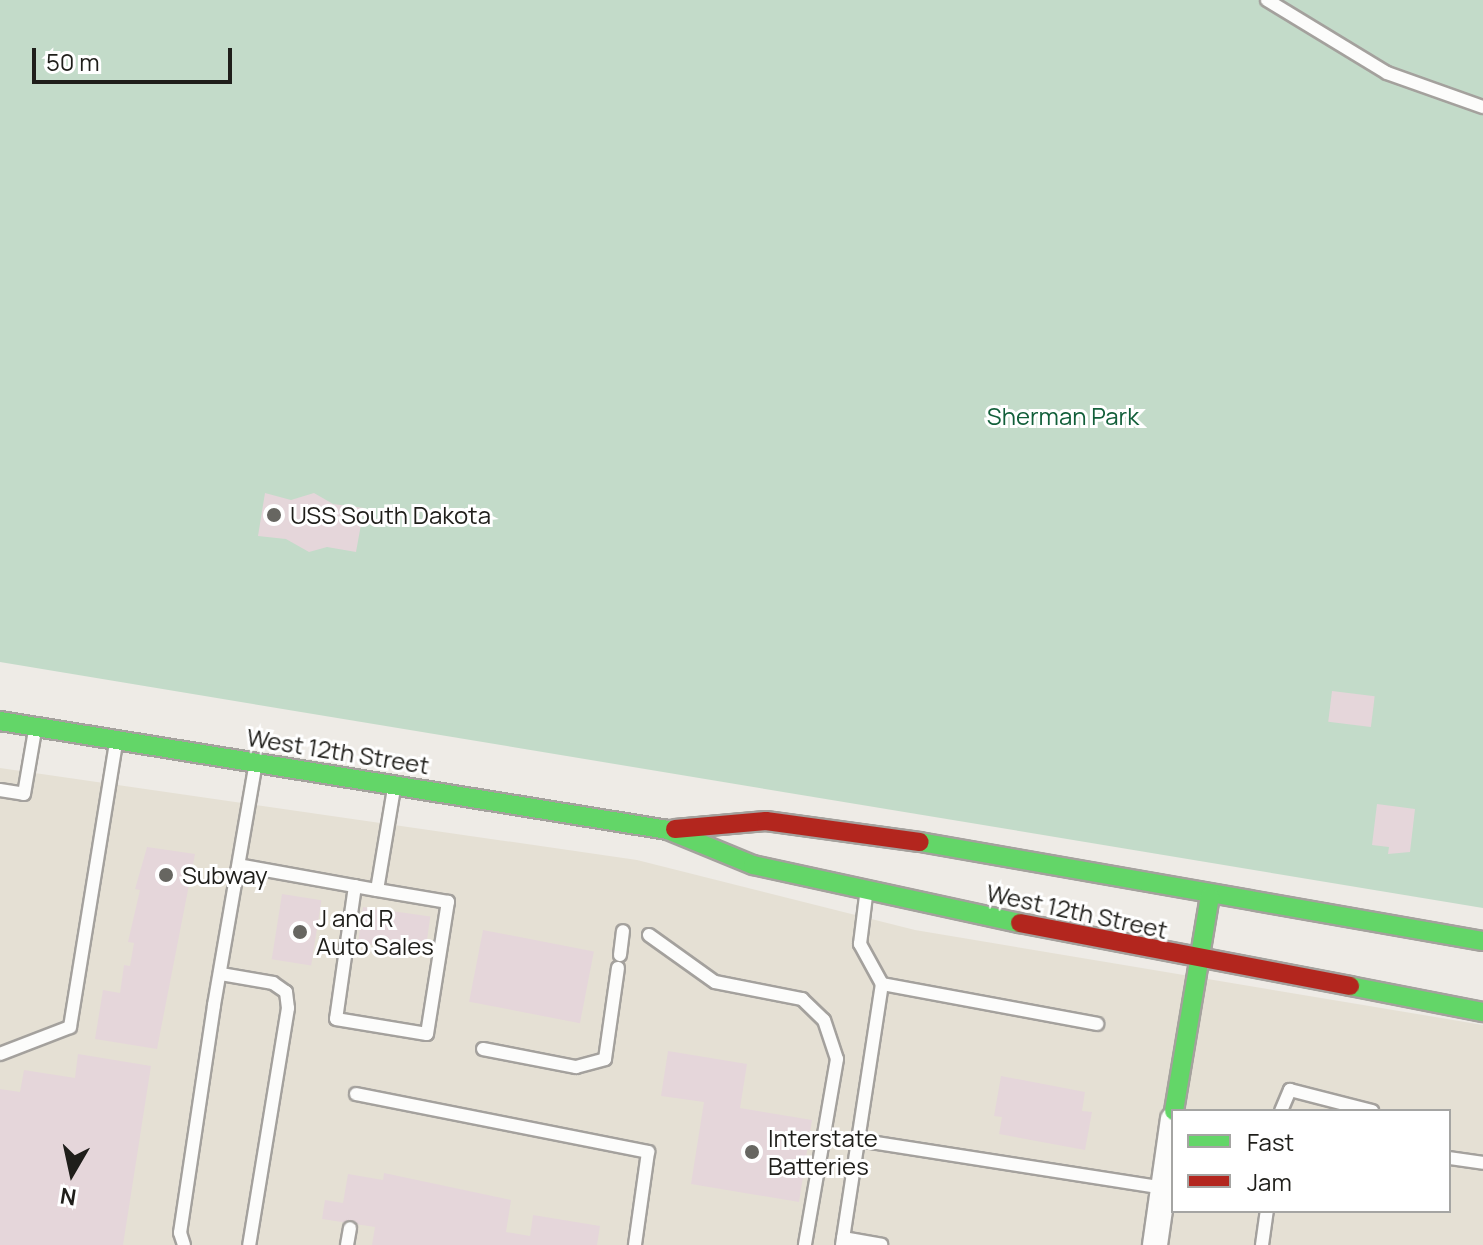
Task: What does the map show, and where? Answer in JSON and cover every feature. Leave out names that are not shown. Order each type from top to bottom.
[{"type":"main road","name":"West 12th Street","points":[[0,721],[668,830],[753,865],[866,892],[1199,961],[1483,1012]]},
{"type":"main road","name":"West 12th Street","points":[[668,830],[766,821],[899,838],[1210,897],[1483,941]]},
{"type":"main road","points":[[1174,1109],[1210,897]]},
{"type":"street","points":[[1155,1245],[1171,1133]]},
{"type":"lane","points":[[1267,0],[1387,73],[1483,107]]},
{"type":"lane","points":[[0,790],[24,794],[35,727]]},
{"type":"lane","points":[[0,1054],[70,1027],[117,740]]},
{"type":"lane","points":[[184,1245],[180,1233],[221,974],[243,866],[256,761]]},
{"type":"lane","points":[[377,890],[395,785]]},
{"type":"lane","points":[[243,866],[448,902],[427,1034],[336,1019],[355,886]]},
{"type":"lane","points":[[866,892],[860,944],[882,984],[842,1242],[881,1245]]},
{"type":"lane","points":[[483,1049],[576,1067],[605,1059],[623,931]]},
{"type":"lane","points":[[649,935],[715,982],[802,999],[824,1020],[837,1059],[805,1245]]},
{"type":"lane","points":[[221,974],[273,983],[286,992],[288,1008],[249,1245]]},
{"type":"lane","points":[[882,984],[1097,1024]]},
{"type":"lane","points":[[1282,1109],[1290,1090],[1364,1109]]},
{"type":"lane","points":[[356,1094],[648,1152],[635,1245]]},
{"type":"lane","points":[[858,1140],[1163,1188]]},
{"type":"lane","points":[[1451,1158],[1483,1163]]},
{"type":"lane","points":[[1262,1245],[1267,1213]]},
{"type":"lane","points":[[347,1245],[350,1228]]},
{"type":"shaded area","points":[[0,768],[637,860],[915,930],[1483,1025],[1483,1245],[0,1245]]},
{"type":"green space","name":"Sherman Park","points":[[0,0],[1483,0],[1483,908],[0,662]]},
{"type":"building","points":[[265,493],[291,500],[314,493],[333,504],[364,508],[356,552],[327,547],[309,552],[286,539],[258,536]]},
{"type":"building","points":[[1332,691],[1375,696],[1371,727],[1328,722]]},
{"type":"building","points":[[1377,804],[1415,809],[1410,852],[1388,854],[1389,847],[1372,845]]},
{"type":"building","points":[[147,847],[195,854],[157,1049],[95,1039],[103,990],[120,993],[124,965],[130,966],[134,943],[128,942],[140,890],[135,889]]},
{"type":"building","points":[[282,894],[322,900],[311,965],[272,959]]},
{"type":"building","points":[[363,907],[430,916],[425,952],[358,943]]},
{"type":"building","points":[[483,930],[594,952],[580,1023],[469,1002]]},
{"type":"building","name":"Interstate Batteries","points":[[668,1051],[747,1064],[740,1108],[812,1120],[799,1202],[691,1184],[704,1102],[661,1096]]},
{"type":"building","points":[[78,1054],[151,1066],[123,1245],[0,1245],[0,1089],[20,1092],[24,1070],[75,1078]]},
{"type":"building","points":[[1001,1076],[1085,1092],[1082,1111],[1092,1112],[1085,1150],[999,1134],[1002,1117],[994,1116]]},
{"type":"building","points":[[384,1173],[511,1200],[506,1232],[530,1236],[533,1215],[600,1226],[597,1245],[372,1245],[375,1227],[322,1219],[325,1200],[343,1203],[348,1174],[383,1180]]},
{"type":"traffic: fast","points":[[0,721],[668,830],[753,865],[1020,923]]},
{"type":"traffic: fast","points":[[920,842],[1483,941]]},
{"type":"traffic: fast","points":[[1174,1109],[1210,897]]},
{"type":"traffic: fast","points":[[1350,986],[1483,1012]]},
{"type":"traffic: jam","points":[[675,829],[766,821],[920,842]]},
{"type":"traffic: jam","points":[[1020,923],[1350,986]]},
{"type":"place","name":"USS South Dakota","points":[[274,515]]},
{"type":"place","name":"Subway","points":[[166,875]]},
{"type":"place","name":"J and R Auto Sales","points":[[300,932]]},
{"type":"place","name":"Interstate Batteries","points":[[752,1152]]}]
